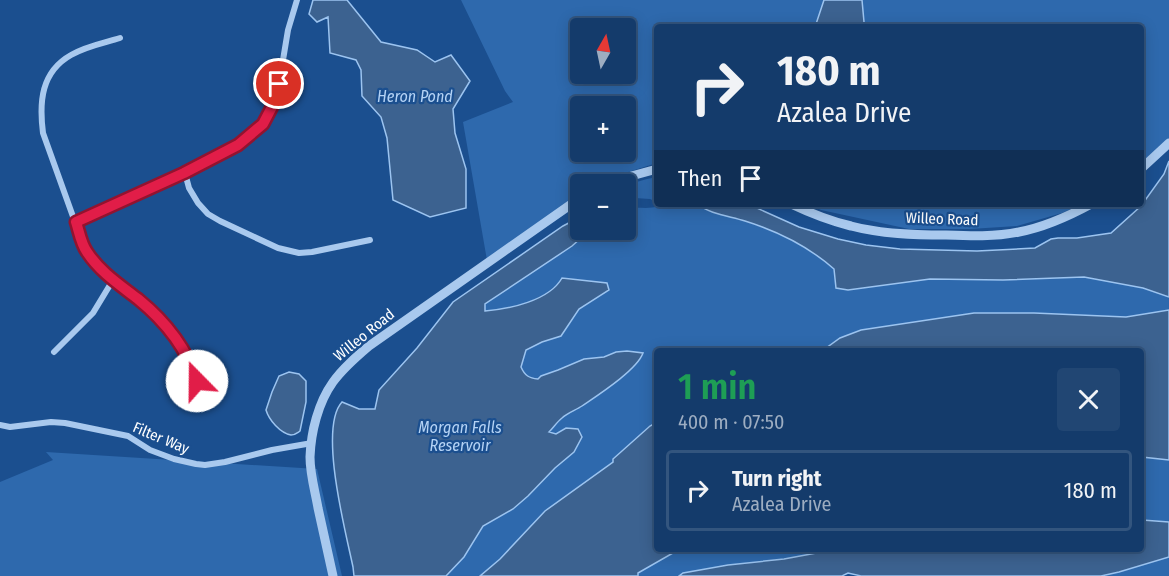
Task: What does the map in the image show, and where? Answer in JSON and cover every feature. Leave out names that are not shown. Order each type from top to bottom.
[{"type":"street","points":[[76,222],[184,173],[238,145],[263,124],[273,105],[279,84],[288,30],[297,0]]},
{"type":"street","points":[[120,38],[81,50],[71,55],[53,71],[42,93],[40,113],[43,133],[85,250],[98,266],[162,322],[192,365],[197,381]]},
{"type":"street","points":[[1144,166],[1169,143]]},
{"type":"street","points":[[636,175],[654,171]]},
{"type":"street","points":[[184,173],[189,188],[208,214],[278,248],[299,253],[312,252],[370,240]]},
{"type":"street","name":"Willeo Road","points":[[333,576],[311,468],[312,443],[318,414],[327,391],[340,372],[369,346],[570,205]]},
{"type":"street","name":"Willeo Road","points":[[798,207],[835,222],[862,229],[960,236],[1020,232],[1055,221],[1085,207]]},
{"type":"street","points":[[54,352],[93,313],[113,280]]},
{"type":"street","name":"Filter Way","points":[[0,425],[65,423],[128,436],[150,450],[174,459],[205,465],[312,443]]},
{"type":"shaded area","points":[[461,0],[1169,0],[1169,142],[1144,166],[1144,24],[654,24],[654,164],[624,174],[570,174],[570,211],[488,266],[463,122],[513,102],[505,91]]},
{"type":"shaded area","points":[[654,178],[654,201],[636,198],[636,182]]},
{"type":"shaded area","points":[[702,207],[774,232],[820,258],[834,269],[834,277],[848,290],[930,279],[1003,280],[1084,277],[1143,288],[1169,297],[1169,310],[1126,317],[974,313],[861,330],[840,338],[826,348],[654,348],[654,424],[613,459],[613,462],[480,576],[446,576],[464,557],[483,526],[513,509],[574,451],[566,428],[556,434],[549,432],[562,417],[580,407],[643,354],[616,352],[604,357],[584,359],[541,376],[538,380],[526,375],[521,367],[526,350],[561,336],[579,309],[609,290],[560,282],[545,294],[525,304],[485,312],[485,304],[579,240],[636,240],[636,208]]},
{"type":"shaded area","points":[[814,207],[1075,207],[1017,226],[970,229],[909,229]]},
{"type":"shaded area","points":[[46,452],[317,469],[342,576],[0,576],[0,482],[53,460]]},
{"type":"shaded area","points":[[1144,457],[1169,460],[1169,522],[1144,520]]},
{"type":"shaded area","points":[[674,552],[822,552],[728,565],[683,573],[679,576],[638,576],[638,573]]},
{"type":"shaded area","points":[[1169,557],[1169,576],[1101,576],[1119,572]]},
{"type":"water","name":"Heron Pond","points":[[313,0],[347,0],[381,42],[417,50],[435,62],[451,55],[470,81],[453,109],[455,133],[466,169],[466,208],[430,217],[393,200],[387,138],[381,117],[362,96],[361,70],[356,60],[330,53],[328,17],[317,22],[309,14]]},
{"type":"water","points":[[824,0],[862,0],[863,24],[816,24]]},
{"type":"water","points":[[1169,161],[1169,297],[1143,288],[1084,277],[1003,280],[930,279],[848,290],[836,288],[834,269],[803,246],[769,229],[702,207],[755,207],[799,227],[866,245],[900,249],[977,251],[1035,248],[1051,239],[1111,233],[1140,207],[1144,207],[1144,202],[1164,174]]},
{"type":"water","name":"Morgan Falls Reservoir","points":[[570,222],[570,240],[579,240],[485,304],[485,311],[516,306],[538,298],[548,293],[562,278],[607,283],[609,290],[579,309],[561,336],[526,350],[521,367],[528,376],[538,379],[584,359],[604,357],[616,352],[643,353],[639,360],[616,382],[557,423],[549,432],[556,434],[566,428],[578,429],[582,437],[574,452],[513,509],[483,526],[464,557],[446,576],[354,576],[333,457],[335,415],[342,402],[359,409],[375,409],[379,390],[417,348],[453,302]]},
{"type":"water","points":[[1169,310],[1169,460],[1144,457],[1144,348],[826,348],[840,338],[861,330],[974,313],[1126,317]]},
{"type":"water","points":[[289,372],[299,374],[306,381],[306,402],[300,431],[291,435],[276,426],[266,410],[279,376]]},
{"type":"water","points":[[654,424],[654,552],[675,552],[638,573],[638,576],[480,576],[500,559],[545,511],[613,462],[613,459]]},
{"type":"water","points":[[1144,520],[1169,522],[1169,557],[1101,576],[861,576],[848,573],[842,576],[679,576],[683,573],[728,565],[822,552],[1144,552]]},
{"type":"route","points":[[197,381],[192,365],[162,322],[98,266],[85,250],[76,222],[184,173],[238,145],[263,124],[273,105],[279,84]]}]
